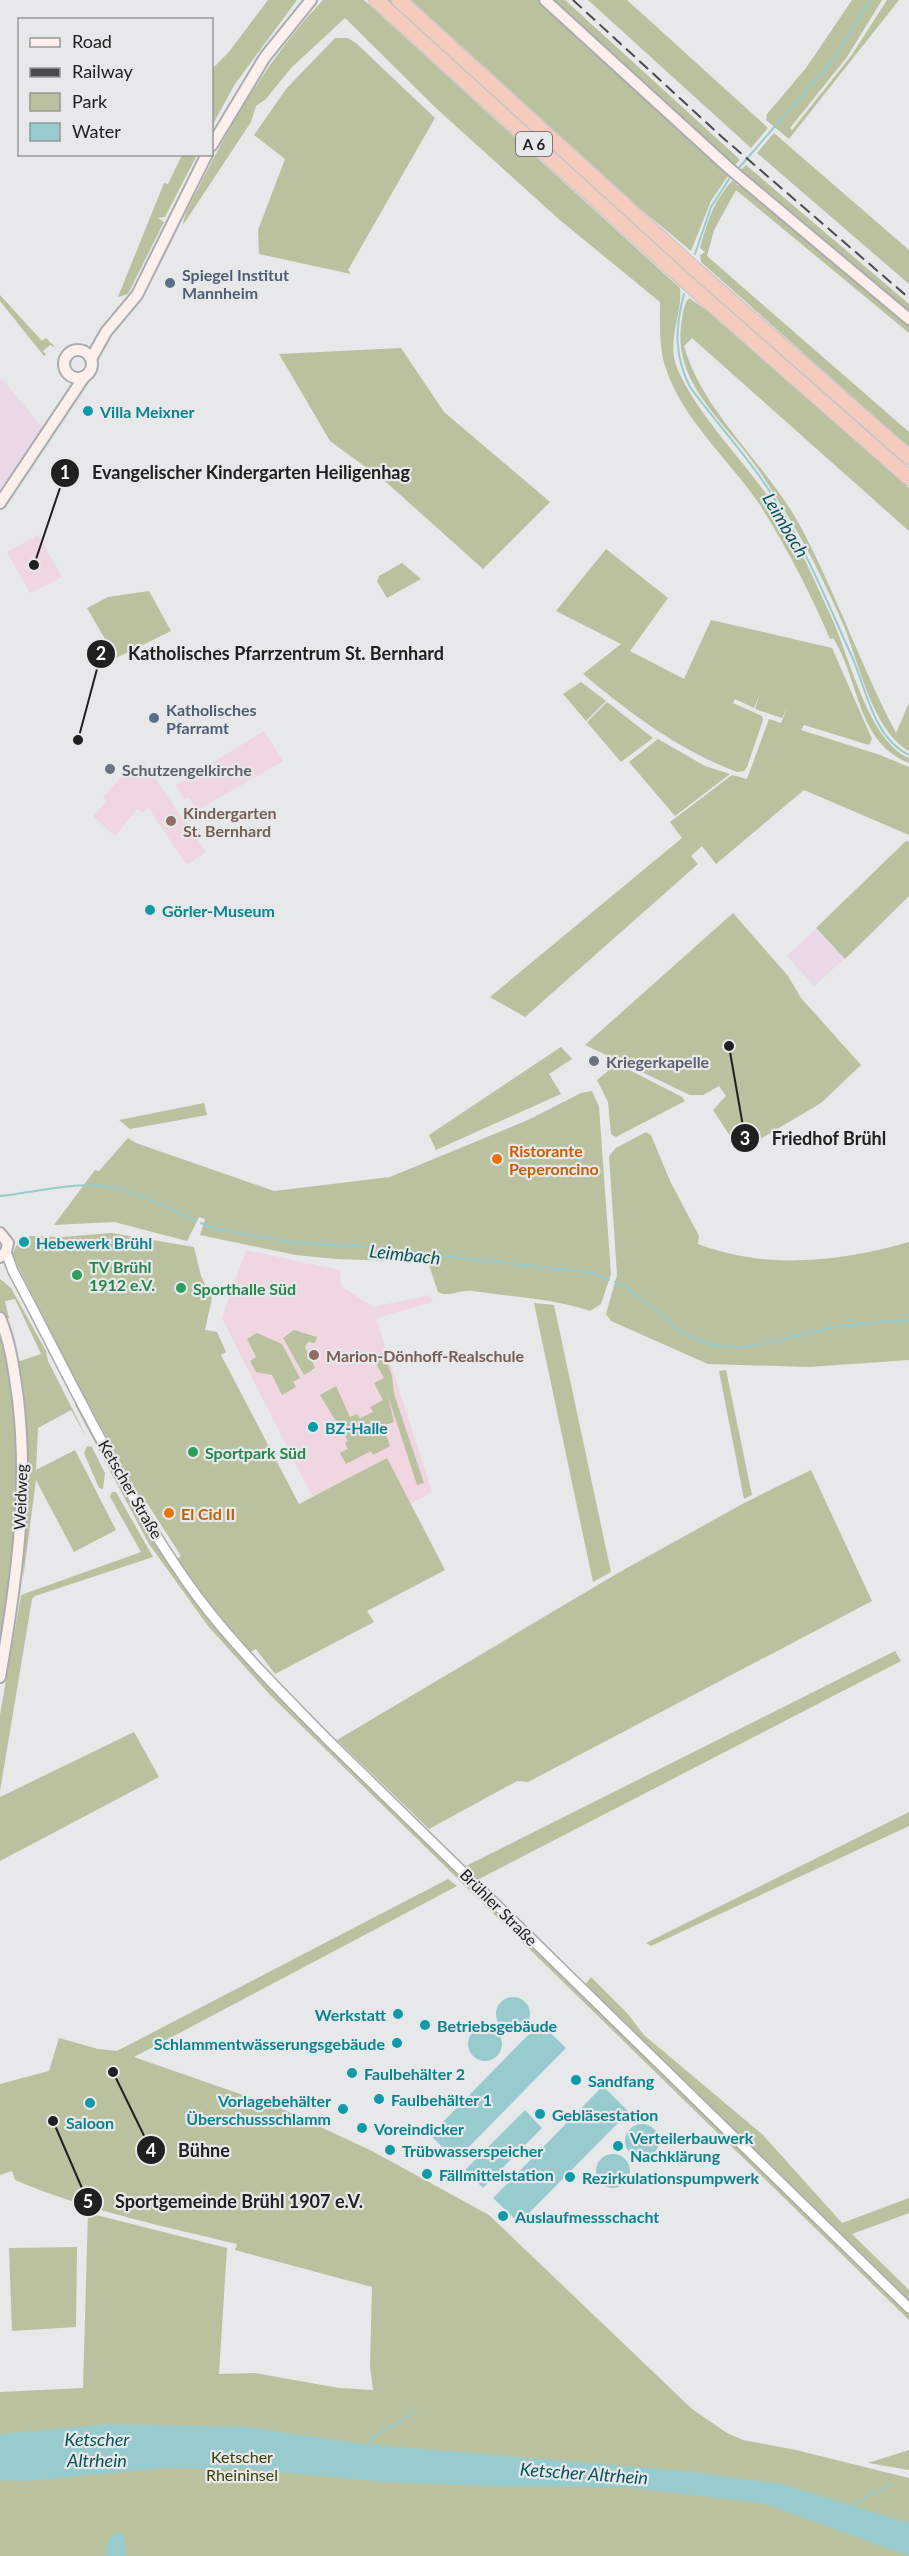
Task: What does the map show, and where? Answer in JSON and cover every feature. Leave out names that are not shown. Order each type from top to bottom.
[{"type":"highway","name":"A 6","points":[[376,0],[642,242],[909,478]]},
{"type":"highway","name":"A 6","points":[[399,0],[705,278],[909,457]]},
{"type":"main road","points":[[213,143],[230,110],[265,57],[311,0]]},
{"type":"main road","points":[[545,0],[734,173],[909,319]]},
{"type":"main road","points":[[91,359],[106,332],[137,295],[206,156]]},
{"type":"main road","points":[[84,377],[72,377],[66,371],[65,358],[71,352],[83,350],[106,332]]},
{"type":"main road","points":[[0,503],[92,368],[91,359],[83,350]]},
{"type":"main road","points":[[71,398],[72,377]]},
{"type":"main road","points":[[0,1233],[8,1243],[2,1256]]},
{"type":"main road","name":"Weidweg","points":[[0,1318],[7,1336],[14,1374],[22,1456],[17,1571],[0,1677]]},
{"type":"street","name":"Ketscher Straße","points":[[2,1256],[13,1271],[121,1472],[172,1559],[212,1616],[277,1688]]},
{"type":"street","name":"Brühler Straße","points":[[277,1688],[909,2308]]},
{"type":"shaded area","points":[[2,379],[43,428],[0,492],[0,380]]},
{"type":"shaded area","points":[[38,535],[62,577],[30,593],[7,552]]},
{"type":"shaded area","points":[[264,731],[283,761],[196,811],[189,797],[184,799],[176,785]]},
{"type":"shaded area","points":[[143,761],[206,852],[190,863],[186,864],[148,807],[143,813],[137,809],[115,836],[93,816],[106,802],[103,797],[125,773],[129,776]]},
{"type":"shaded area","points":[[816,929],[844,959],[814,986],[787,956]]},
{"type":"shaded area","name":"Marion-Dönhoff-Realschule","points":[[246,1250],[340,1270],[341,1286],[373,1307],[430,1295],[433,1302],[376,1318],[432,1492],[410,1504],[387,1459],[313,1498],[222,1318]]},
{"type":"green space","points":[[268,0],[297,0],[235,84],[213,124],[213,68],[228,53]]},
{"type":"green space","points":[[323,0],[364,0],[680,288],[673,347],[677,368],[696,403],[787,525],[830,614],[871,716],[895,749],[909,758],[909,763],[892,753],[879,741],[861,708],[842,655],[833,638],[830,639],[780,537],[748,488],[694,422],[673,386],[662,351],[660,302],[561,221],[438,110],[345,18],[291,68],[266,99],[256,106],[251,122],[183,225],[190,204],[214,158],[255,87],[287,42]]},
{"type":"green space","points":[[384,0],[391,0],[686,268],[684,273]]},
{"type":"green space","points":[[411,0],[539,0],[728,176],[711,201],[691,251],[643,211]]},
{"type":"green space","points":[[551,0],[565,0],[740,160],[735,165],[728,162]]},
{"type":"green space","points":[[588,0],[627,0],[768,128],[751,148]]},
{"type":"green space","points":[[852,0],[882,0],[847,57],[790,128],[792,130],[851,56],[887,0],[899,0],[789,139],[766,120],[767,114],[806,68]]},
{"type":"green space","points":[[335,38],[348,38],[357,44],[435,118],[348,270],[351,274],[259,254],[258,230],[285,159],[254,135],[286,89]]},
{"type":"green space","points":[[774,133],[909,250],[909,284],[757,153]]},
{"type":"green space","points":[[182,156],[196,156],[165,217],[158,218],[164,222],[128,294],[118,297],[164,183],[168,184]]},
{"type":"green space","points":[[746,165],[909,304],[909,315],[745,177],[746,175],[741,170]]},
{"type":"green space","points":[[733,180],[909,325],[909,333],[736,190],[714,230],[707,256],[909,432],[909,447],[701,262],[700,255],[705,252],[700,248],[716,203]]},
{"type":"green space","points":[[695,276],[879,441],[877,442],[694,281]]},
{"type":"green space","points":[[0,295],[42,341],[46,338],[56,348],[50,345],[43,351],[46,355],[44,356],[0,301]]},
{"type":"green space","points":[[689,298],[705,309],[909,488],[909,531],[692,338],[684,346],[693,370],[719,415],[769,479],[798,522],[896,733],[909,703],[909,751],[885,728],[876,712],[843,624],[796,529],[756,466],[701,397],[693,383],[686,368],[680,337],[683,311]]},
{"type":"green space","points":[[401,348],[444,412],[550,502],[483,569],[386,482],[330,441],[279,354]]},
{"type":"green space","points":[[606,549],[668,598],[630,651],[684,679],[711,620],[832,648],[872,739],[869,745],[804,725],[801,730],[880,755],[909,767],[909,835],[804,790],[716,864],[702,846],[691,856],[698,864],[525,1017],[490,997],[682,838],[670,822],[732,775],[747,779],[769,719],[781,723],[787,708],[782,718],[755,709],[760,693],[754,708],[735,699],[733,703],[762,716],[763,720],[747,767],[744,771],[737,772],[695,753],[656,730],[583,674],[621,644],[556,611]]},
{"type":"green space","points":[[402,563],[421,579],[387,598],[377,581],[379,576]]},
{"type":"green space","points":[[149,591],[171,631],[116,658],[87,608],[108,597]]},
{"type":"green space","points":[[581,682],[606,701],[586,721],[563,694]]},
{"type":"green space","points":[[607,702],[653,738],[621,762],[587,722]]},
{"type":"green space","points":[[658,739],[705,766],[730,774],[675,816],[629,762]]},
{"type":"green space","points":[[906,841],[909,842],[909,896],[845,959],[816,928]]},
{"type":"green space","points":[[733,913],[788,976],[801,998],[861,1065],[821,1103],[740,1151],[713,1110],[726,1096],[719,1086],[703,1095],[690,1095],[585,1045]]},
{"type":"green space","points":[[561,1047],[572,1059],[549,1074],[561,1094],[436,1150],[429,1135]]},
{"type":"green space","points":[[612,1061],[682,1097],[685,1101],[616,1137],[611,1134],[608,1102],[597,1080],[607,1072]]},
{"type":"green space","points":[[592,1091],[599,1107],[611,1274],[601,1304],[590,1311],[546,1301],[473,1291],[442,1294],[438,1292],[428,1262],[336,1259],[296,1255],[200,1235],[205,1219],[199,1217],[187,1241],[114,1222],[54,1225],[95,1170],[99,1171],[128,1138],[136,1143],[274,1191],[390,1177],[528,1120],[581,1093]]},
{"type":"green space","points":[[204,1103],[207,1115],[130,1129],[119,1120]]},
{"type":"green space","points":[[646,1132],[651,1135],[670,1181],[699,1236],[698,1244],[750,1257],[803,1260],[856,1254],[909,1242],[909,1360],[809,1367],[708,1364],[611,1321],[606,1314],[617,1275],[609,1156],[616,1148]]},
{"type":"green space","name":"Sportpark Süd","points":[[112,1233],[194,1247],[201,1276],[212,1298],[205,1330],[217,1332],[226,1352],[221,1355],[299,1504],[387,1458],[445,1570],[367,1611],[374,1622],[275,1674],[256,1649],[250,1652],[213,1610],[177,1559],[181,1556],[147,1503],[144,1504],[141,1499],[77,1384],[12,1255],[19,1240],[30,1236],[62,1237]]},
{"type":"green space","points":[[0,1279],[11,1288],[46,1351],[48,1361],[87,1438],[71,1410],[38,1428],[36,1470],[75,1450],[116,1530],[74,1552],[36,1480],[23,1579],[27,1493],[26,1431],[17,1362],[41,1354],[15,1299],[5,1301],[9,1318],[5,1319],[0,1310]]},
{"type":"green space","points":[[534,1303],[554,1305],[611,1572],[593,1582]]},
{"type":"green space","points":[[0,1328],[15,1405],[18,1477],[13,1549],[0,1657]]},
{"type":"green space","points":[[294,1330],[317,1337],[315,1343],[308,1342],[305,1347],[315,1368],[304,1375],[283,1338]]},
{"type":"green space","points":[[257,1333],[282,1344],[300,1378],[293,1382],[296,1387],[282,1395],[272,1375],[256,1372],[250,1361],[256,1357],[247,1339]]},
{"type":"green space","points":[[384,1352],[392,1376],[394,1394],[424,1483],[417,1485],[388,1396],[394,1422],[383,1426],[390,1446],[373,1455],[371,1451],[346,1464],[340,1453],[348,1449],[345,1443],[348,1441],[320,1395],[336,1386],[350,1417],[357,1414],[360,1418],[373,1412],[370,1407],[383,1400],[374,1383],[384,1378],[373,1358]]},
{"type":"green space","points":[[726,1370],[752,1495],[744,1499],[719,1371]]},
{"type":"green space","points":[[77,1402],[214,1623],[501,1916],[503,1923],[272,1697],[208,1626],[149,1544],[75,1405]]},
{"type":"green space","points":[[87,1446],[92,1447],[105,1473],[103,1489],[99,1488],[84,1453]]},
{"type":"green space","points":[[811,1470],[872,1601],[528,1782],[517,1781],[429,1829],[337,1740],[618,1573],[746,1502]]},
{"type":"green space","points":[[112,1492],[116,1492],[153,1557],[35,1596],[32,1599],[0,1791],[0,1715],[21,1595],[141,1552],[110,1497]]},
{"type":"green space","points":[[895,1651],[901,1661],[479,1879],[466,1866]]},
{"type":"green space","points":[[134,1732],[159,1777],[0,1861],[0,1797]]},
{"type":"green space","points":[[909,1812],[909,1826],[651,1946],[646,1943]]},
{"type":"green space","name":"Ketscher Rheininsel","points":[[448,1879],[457,1886],[134,2057],[280,2108],[372,2151],[489,2215],[692,2409],[727,2433],[743,2440],[796,2450],[909,2478],[909,2556],[0,2556],[0,2392],[83,2388],[88,2213],[227,2248],[219,2374],[255,2373],[339,2388],[373,2390],[370,2366],[372,2287],[235,2250],[237,2244],[69,2200],[15,2180],[12,2171],[0,2175],[0,2084],[49,2071],[59,2038],[98,2049],[117,2051]]},
{"type":"green space","points":[[516,1936],[523,1938],[568,1981],[880,2284],[909,2313],[909,2320]]},
{"type":"green space","points":[[591,1977],[627,2013],[644,2035],[763,2135],[842,2223],[909,2198],[909,2213],[852,2234],[909,2290],[909,2301],[584,1986]]},
{"type":"green space","points":[[77,2247],[76,2327],[12,2331],[9,2248]]},
{"type":"green space","points":[[909,2450],[909,2470],[868,2463]]},
{"type":"water","points":[[513,1997],[525,2002],[530,2014],[525,2026],[513,2031],[501,2026],[496,2014],[501,2002]]},
{"type":"water","points":[[540,2023],[566,2048],[456,2160],[430,2135]]},
{"type":"water","points":[[485,2027],[497,2032],[502,2044],[497,2056],[485,2061],[473,2056],[468,2044],[473,2032]]},
{"type":"water","points":[[603,2086],[629,2112],[519,2223],[493,2198]]},
{"type":"water","points":[[525,2110],[542,2128],[483,2188],[465,2170]]},
{"type":"water","points":[[642,2124],[654,2129],[659,2141],[654,2153],[642,2158],[630,2153],[625,2141],[630,2129]]},
{"type":"water","points":[[613,2154],[625,2159],[630,2171],[625,2183],[613,2188],[601,2183],[596,2171],[601,2159]]},
{"type":"water","name":"Ketscher Altrhein","points":[[110,2424],[248,2427],[362,2444],[685,2471],[782,2484],[909,2523],[909,2556],[763,2503],[621,2487],[487,2486],[384,2482],[248,2469],[165,2468],[27,2481],[0,2480],[0,2434]]},
{"type":"water","points":[[118,2533],[124,2536],[126,2556],[106,2556],[107,2546],[113,2534]]},
{"type":"waterway","name":"Leimbach","points":[[737,170],[832,61],[870,0]]},
{"type":"waterway","name":"Leimbach","points":[[695,254],[711,207],[731,176]]},
{"type":"waterway","name":"Leimbach","points":[[684,294],[679,318],[678,341],[681,364],[690,387],[752,465],[774,498],[822,589],[853,659],[873,713],[887,737],[909,755]]},
{"type":"waterway","name":"Leimbach","points":[[0,1196],[94,1185],[124,1190],[142,1196],[196,1221]]},
{"type":"waterway","name":"Leimbach","points":[[201,1223],[212,1228],[290,1242],[356,1246],[593,1273],[609,1280]]},
{"type":"waterway","name":"Leimbach","points":[[615,1282],[637,1295],[686,1334],[714,1345],[749,1346],[836,1327],[909,1320]]},
{"type":"waterway","points":[[368,2444],[378,2434],[405,2419],[415,2408]]},
{"type":"waterway","points":[[852,2505],[890,2483]]},
{"type":"railway","points":[[573,0],[722,137],[909,298]]},
{"type":"place","name":"Spiegel Institut Mannheim","points":[[170,283]]},
{"type":"place","name":"Villa Meixner","points":[[88,411]]},
{"type":"place","name":"Evangelischer Kindergarten Heiligenhag","points":[[34,565]]},
{"type":"place","name":"Katholisches Pfarramt","points":[[154,718]]},
{"type":"place","name":"Katholisches Pfarrzentrum St. Bernhard","points":[[78,740]]},
{"type":"place","name":"Schutzengelkirche","points":[[110,769]]},
{"type":"place","name":"Kindergarten St. Bernhard","points":[[171,821]]},
{"type":"place","name":"Görler-Museum","points":[[150,910]]},
{"type":"place","name":"Friedhof Brühl","points":[[729,1046]]},
{"type":"place","name":"Kriegerkapelle","points":[[594,1061]]},
{"type":"place","name":"Ristorante Peperoncino","points":[[497,1159]]},
{"type":"place","name":"Hebewerk Brühl","points":[[24,1242]]},
{"type":"place","name":"TV Brühl 1912 e.V.","points":[[77,1275]]},
{"type":"place","name":"Sporthalle Süd","points":[[181,1288]]},
{"type":"place","name":"Marion-Dönhoff-Realschule","points":[[314,1355]]},
{"type":"place","name":"BZ-Halle","points":[[313,1427]]},
{"type":"place","name":"Sportpark Süd","points":[[193,1452]]},
{"type":"place","name":"El Cid II","points":[[169,1513]]},
{"type":"place","name":"Werkstatt","points":[[398,2014]]},
{"type":"place","name":"Betriebsgebäude","points":[[425,2025]]},
{"type":"place","name":"Schlammentwässerungsgebäude","points":[[397,2043]]},
{"type":"place","name":"Bühne","points":[[113,2072]]},
{"type":"place","name":"Faulbehälter 2","points":[[352,2073]]},
{"type":"place","name":"Sandfang","points":[[576,2080]]},
{"type":"place","name":"Faulbehälter 1","points":[[379,2099]]},
{"type":"place","name":"Saloon","points":[[90,2103]]},
{"type":"place","name":"Vorlagebehälter Überschussschlamm","points":[[343,2109]]},
{"type":"place","name":"Gebläsestation","points":[[540,2114]]},
{"type":"place","name":"Sportgemeinde Brühl 1907 e.V.","points":[[53,2121]]},
{"type":"place","name":"Voreindicker","points":[[362,2128]]},
{"type":"place","name":"Verteilerbauwerk Nachklärung","points":[[618,2146]]},
{"type":"place","name":"Trübwasserspeicher","points":[[390,2150]]},
{"type":"place","name":"Fällmittelstation","points":[[427,2174]]},
{"type":"place","name":"Rezirkulationspumpwerk","points":[[570,2177]]},
{"type":"place","name":"Auslaufmessschacht","points":[[503,2216]]}]
